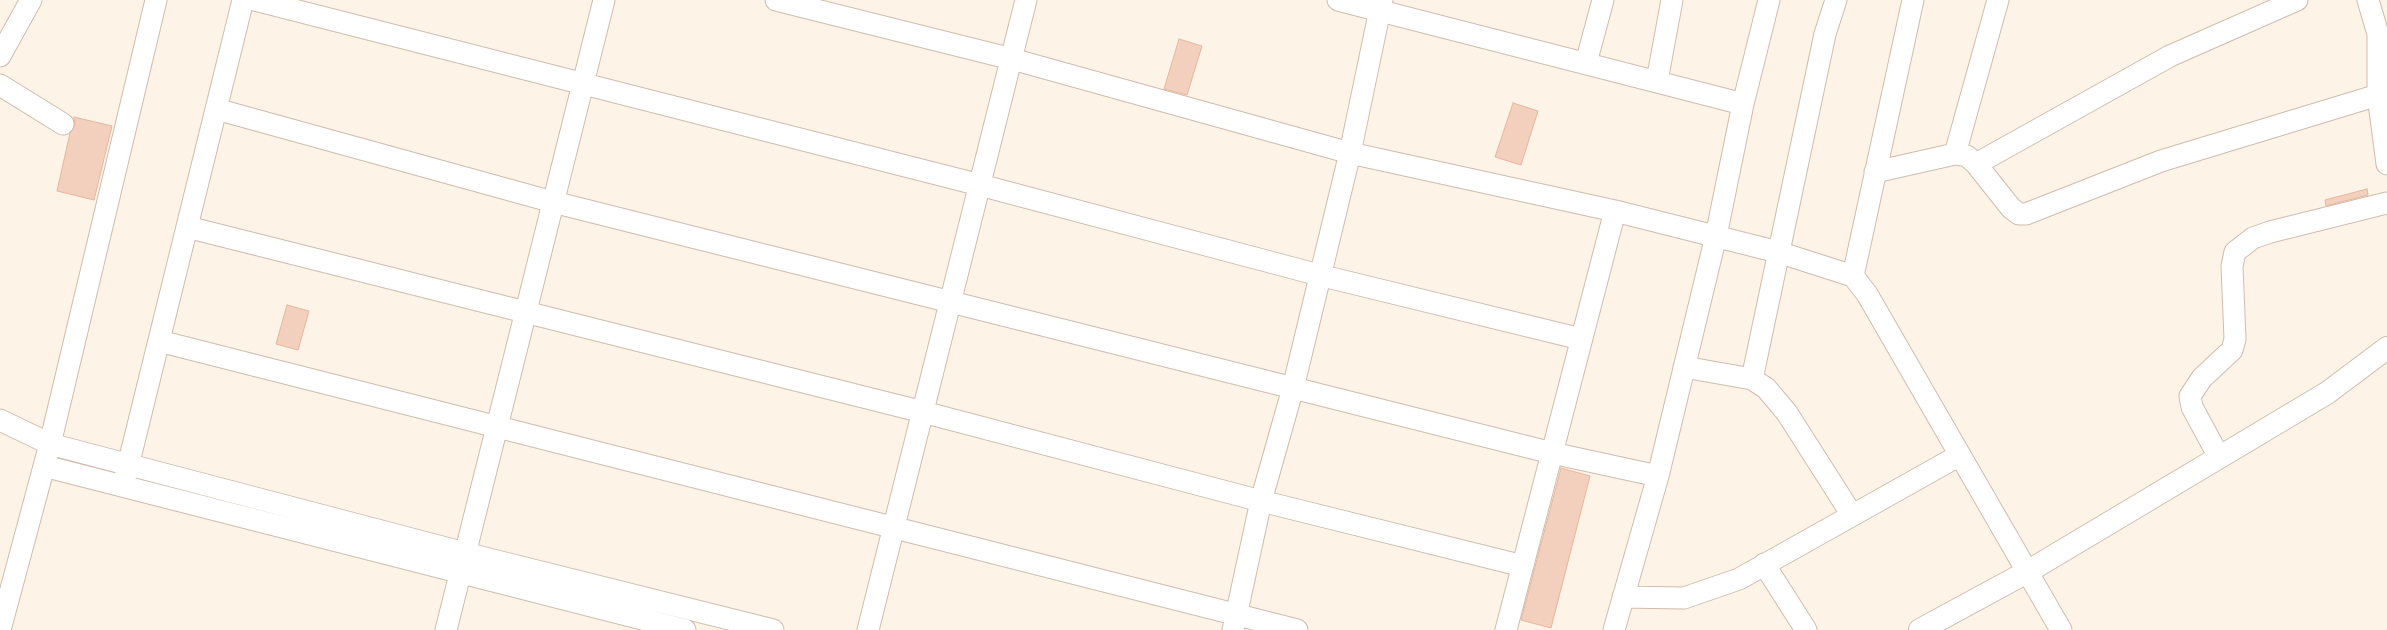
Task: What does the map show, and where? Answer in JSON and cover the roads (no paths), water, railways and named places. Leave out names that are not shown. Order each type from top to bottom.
[{"type":"street","points":[[0,56],[31,0]]},
{"type":"street","points":[[1,622],[50,444],[156,0]]},
{"type":"street","points":[[122,486],[243,0]]},
{"type":"street","points":[[255,0],[980,185],[1320,275],[1581,340]]},
{"type":"street","points":[[446,630],[604,0]]},
{"type":"street","points":[[776,0],[1012,59],[1350,153],[1615,211],[1778,252],[1853,276],[1867,294],[2061,630]]},
{"type":"street","points":[[868,630],[1026,0]]},
{"type":"street","points":[[1338,0],[1380,6],[1586,63],[1743,104]]},
{"type":"street","points":[[1586,63],[1603,0]]},
{"type":"street","points":[[1657,82],[1672,0]]},
{"type":"street","points":[[1614,630],[1658,476],[1716,236],[1743,104],[1769,0]]},
{"type":"street","points":[[1752,379],[1825,34],[1836,0]]},
{"type":"street","points":[[1853,276],[1913,0]]},
{"type":"street","points":[[1954,154],[1998,0]]},
{"type":"street","points":[[1976,164],[2170,56],[2297,0]]},
{"type":"street","points":[[1235,622],[1261,501],[1293,388],[1350,153],[1380,6]]},
{"type":"street","points":[[2376,8],[2378,34],[2378,95],[2387,164]]},
{"type":"street","points":[[0,85],[64,124]]},
{"type":"street","points":[[1875,172],[1954,154],[1967,156],[1976,164],[2011,208],[2019,214],[2026,214],[2161,161],[2378,95]]},
{"type":"street","points":[[216,109],[554,202],[1552,453],[1658,476]]},
{"type":"street","points":[[2219,457],[2192,407],[2190,396],[2202,378],[2217,366],[2232,350],[2234,339],[2232,266],[2236,252],[2253,238],[2270,232],[2387,203]]},
{"type":"street","points":[[1506,630],[1615,211]]},
{"type":"street","points":[[187,227],[923,412],[1261,501],[1523,566]]},
{"type":"street","points":[[159,341],[496,429],[893,528],[1235,622],[1297,630]]},
{"type":"street","points":[[1920,630],[2027,572],[2327,393],[2387,348]]},
{"type":"street","points":[[1684,367],[1752,379],[1766,388],[1787,413],[1852,515]]},
{"type":"street","points":[[0,420],[50,444],[465,553],[773,630]]},
{"type":"street","points":[[1623,597],[1684,598],[1739,579],[1960,455]]},
{"type":"street","points":[[44,466],[460,574],[685,630]]},
{"type":"street","points":[[1764,564],[1806,630]]}]
